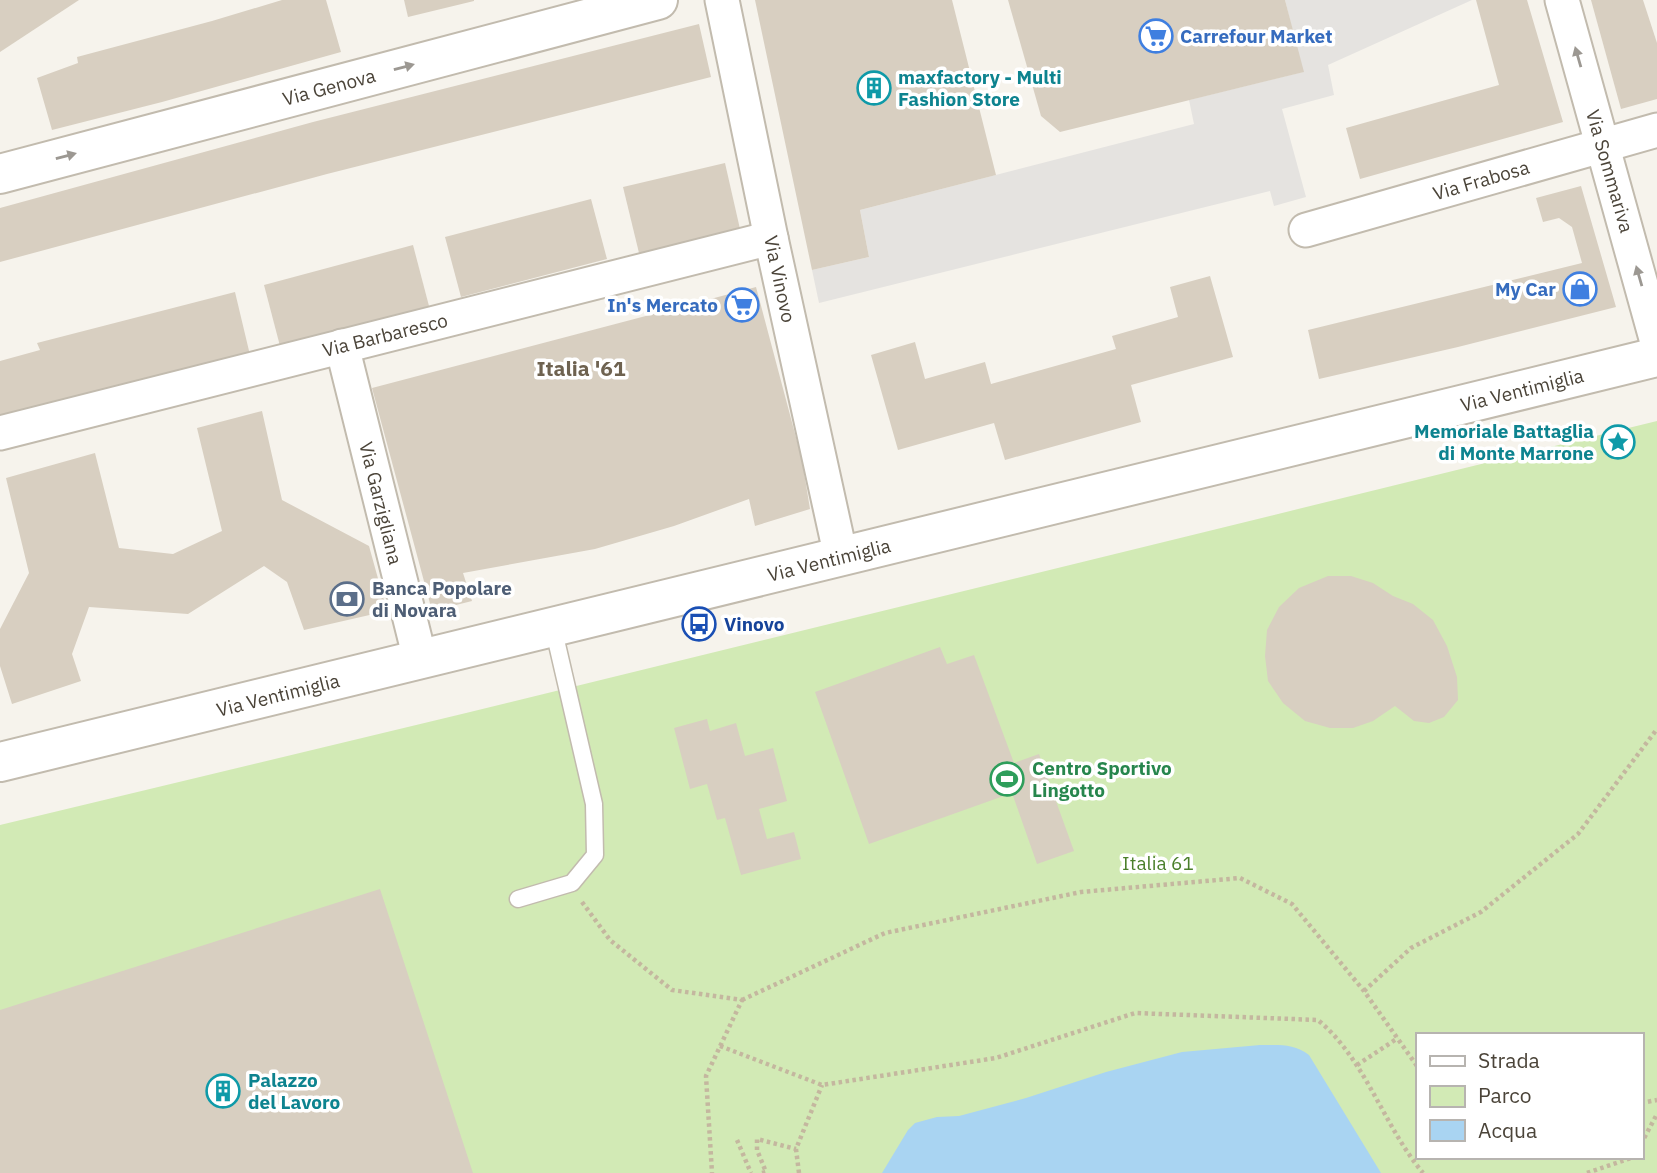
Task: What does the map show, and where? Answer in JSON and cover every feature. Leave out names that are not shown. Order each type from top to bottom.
[{"type":"street","name":"Via Genova","points":[[0,174],[658,0]]},
{"type":"street","name":"Via Vinovo","points":[[722,0],[841,556]]},
{"type":"street","name":"Via Sommariva","points":[[1562,0],[1657,342]]},
{"type":"street","name":"Via Frabosa","points":[[1306,230],[1657,130]]},
{"type":"street","name":"Via Barbaresco","points":[[0,433],[771,238]]},
{"type":"street","name":"Via Garzigliana","points":[[342,346],[420,659]]},
{"type":"street","name":"Via Ventimiglia","points":[[0,762],[1657,357]]},
{"type":"lane","points":[[518,899],[572,883],[595,855],[594,804],[552,627]]},
{"type":"path","points":[[1364,991],[1411,948],[1481,912],[1578,834],[1657,729]]},
{"type":"path","points":[[572,883],[610,940],[672,989],[742,1000],[885,933],[1081,892],[1240,878],[1292,904],[1364,991],[1416,1065]]},
{"type":"path","points":[[712,1173],[706,1076],[742,1000]]},
{"type":"path","points":[[720,1046],[822,1084],[996,1058],[1135,1013],[1318,1020],[1336,1035],[1357,1065],[1407,1154],[1423,1173]]},
{"type":"path","points":[[1357,1065],[1398,1038]]},
{"type":"path","points":[[799,1173],[796,1149],[822,1084]]},
{"type":"path","points":[[1643,1140],[1657,1114]]},
{"type":"path","points":[[762,1173],[766,1172],[757,1150],[757,1139],[796,1149]]},
{"type":"path","points":[[737,1140],[751,1173]]},
{"type":"path","points":[[1587,1173],[1628,1159]]},
{"type":"green space","name":"Italia 61","points":[[1657,421],[1657,1173],[0,1173],[0,825]]},
{"type":"shaded area","points":[[1285,0],[1472,0],[1328,65],[1334,95],[1282,109],[1306,197],[1274,206],[1270,191],[819,303],[812,270],[869,257],[860,210],[1194,124],[1189,100],[1303,72]]},
{"type":"water","points":[[1260,1045],[1292,1047],[1309,1055],[1381,1173],[882,1173],[915,1123],[937,1117],[959,1116],[1182,1052]]},
{"type":"building","points":[[0,0],[79,0],[0,52]]},
{"type":"building","points":[[282,0],[326,0],[341,52],[52,130],[37,78],[78,63],[77,57]]},
{"type":"building","points":[[404,0],[474,0],[474,1],[408,17]]},
{"type":"building","name":"maxfactory - Multi Fashion Store","points":[[755,0],[952,0],[996,175],[860,210],[869,257],[812,270]]},
{"type":"building","name":"Carrefour Market","points":[[1008,0],[1285,0],[1304,72],[1060,132],[1041,116]]},
{"type":"building","points":[[1476,0],[1527,0],[1563,122],[1360,179],[1346,128],[1499,85]]},
{"type":"building","points":[[1591,0],[1643,0],[1657,43],[1657,99],[1621,109]]},
{"type":"building","points":[[699,24],[711,77],[327,174],[0,262],[0,208],[313,122]]},
{"type":"building","points":[[725,163],[740,229],[639,253],[623,187]]},
{"type":"building","points":[[1581,186],[1616,307],[1319,379],[1308,330],[1582,263],[1572,227],[1559,218],[1543,222],[1536,198]]},
{"type":"building","points":[[591,199],[607,259],[461,297],[445,237]]},
{"type":"building","points":[[413,245],[429,306],[280,346],[264,285]]},
{"type":"building","points":[[1210,276],[1233,357],[1131,385],[1141,422],[1005,460],[994,423],[898,450],[871,355],[915,342],[925,379],[985,362],[991,384],[1116,349],[1112,336],[1178,317],[1170,287]]},
{"type":"building","points":[[756,287],[802,460],[810,509],[755,526],[749,499],[674,526],[595,549],[463,573],[472,601],[432,611],[372,388]]},
{"type":"building","points":[[235,292],[250,355],[0,421],[0,361],[40,350],[37,343]]},
{"type":"building","points":[[262,411],[282,500],[369,546],[387,611],[304,630],[287,582],[264,566],[188,614],[89,607],[72,654],[81,681],[12,704],[0,666],[0,629],[29,573],[6,478],[95,453],[119,548],[173,554],[222,531],[197,428]]},
{"type":"building","points":[[1328,576],[1351,576],[1373,583],[1393,596],[1413,604],[1433,620],[1447,646],[1457,677],[1458,700],[1444,717],[1429,723],[1414,721],[1395,706],[1373,721],[1353,728],[1330,728],[1305,721],[1283,703],[1268,681],[1265,656],[1267,630],[1279,607],[1299,588]]},
{"type":"building","points":[[940,647],[947,664],[974,655],[1014,763],[1039,754],[1074,851],[1037,864],[1012,793],[869,844],[815,692]]},
{"type":"building","points":[[707,719],[710,731],[736,723],[745,756],[773,748],[787,801],[759,809],[767,839],[794,832],[801,859],[741,875],[725,818],[717,820],[707,784],[690,789],[674,728]]},
{"type":"building","name":"Palazzo del Lavoro","points":[[380,889],[473,1173],[0,1173],[0,1010]]},
{"type":"place","name":"Carrefour Market","points":[[1156,36]]},
{"type":"place","name":"maxfactory - Multi Fashion Store","points":[[874,88]]},
{"type":"place","name":"My Car","points":[[1580,289]]},
{"type":"place","name":"In's Mercato","points":[[742,305]]},
{"type":"place","name":"Memoriale Battaglia di Monte Marrone","points":[[1618,442]]},
{"type":"place","name":"Banca Popolare di Novara","points":[[347,599]]},
{"type":"place","name":"Vinovo","points":[[699,624]]},
{"type":"place","name":"Centro Sportivo Lingotto","points":[[1007,779]]},
{"type":"place","name":"Palazzo del Lavoro","points":[[223,1091]]},
{"type":"district","name":"Italia '61","points":[[581,368]]}]
